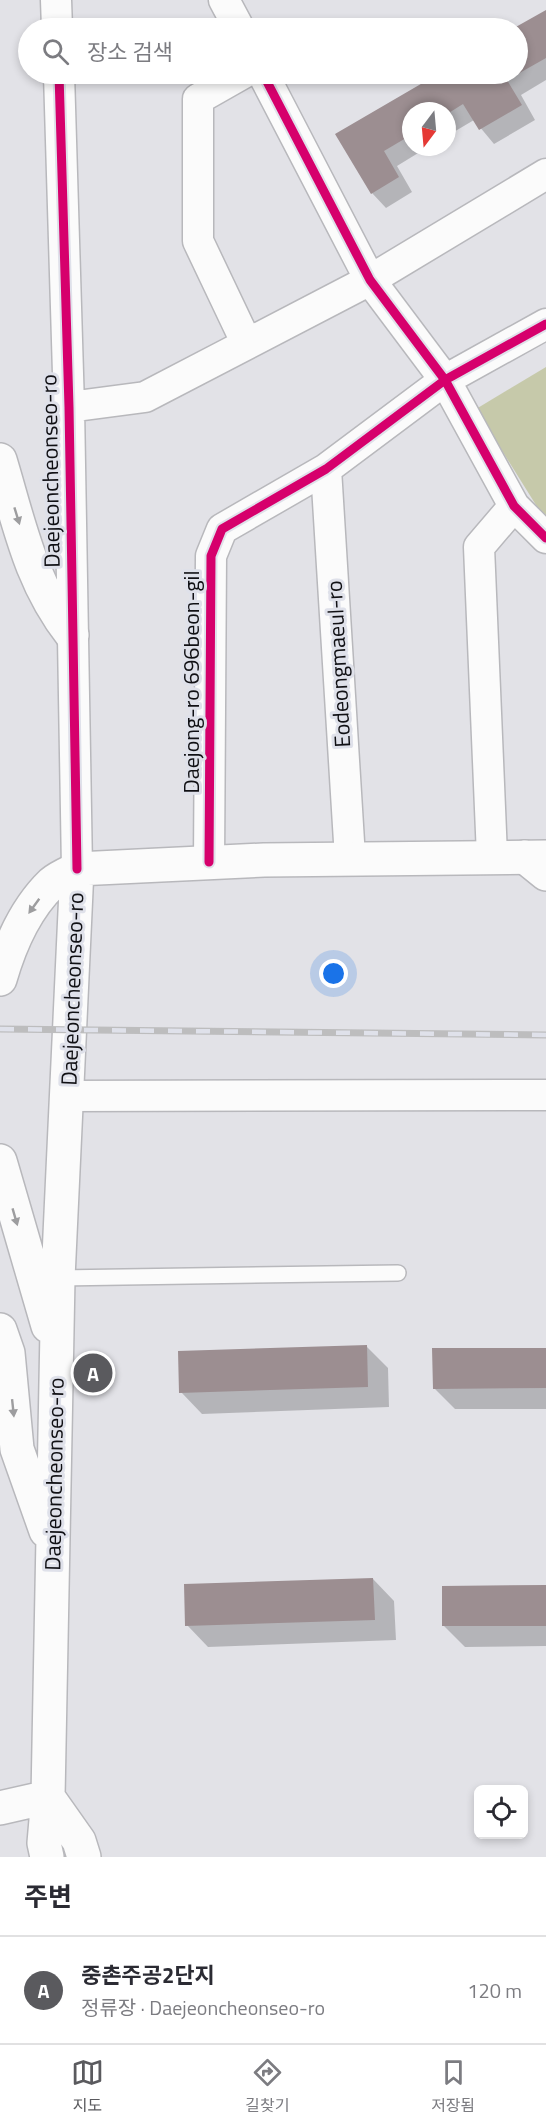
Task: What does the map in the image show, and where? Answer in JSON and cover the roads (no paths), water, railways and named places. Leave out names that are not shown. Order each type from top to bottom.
[{"type":"main road","points":[[0,460],[36,579],[54,612],[72,635]]},
{"type":"main road","points":[[0,979],[8,950],[31,909],[53,882],[77,868],[209,862],[492,856],[539,862]]},
{"type":"main road","name":"Daejeoncheonseo-ro","points":[[47,1857],[44,1843],[48,1797],[58,1278],[77,868]]},
{"type":"main road","points":[[0,1161],[57,1355]]},
{"type":"main road","points":[[0,1330],[8,1353],[17,1449],[53,1549]]},
{"type":"main road","points":[[0,1808],[48,1797],[79,1841],[84,1857]]},
{"type":"street","points":[[56,0],[57,18]]},
{"type":"street","points":[[224,0],[234,18]]},
{"type":"street","name":"Daejeoncheonseo-ro","points":[[58,84],[69,407],[77,868]]},
{"type":"street","points":[[224,84],[198,99],[198,241],[246,342]]},
{"type":"street","points":[[268,84],[370,280],[445,380],[513,506],[546,538]]},
{"type":"street","points":[[69,407],[145,397],[246,342],[370,280],[546,174]]},
{"type":"street","name":"Daejong-ro 696beon-gil","points":[[209,862],[211,556],[222,529],[326,469],[445,380],[546,324]]},
{"type":"street","name":"Eodeongmaeul-ro","points":[[326,469],[350,858]]},
{"type":"street","points":[[492,856],[479,547],[513,506]]},
{"type":"street","points":[[68,1096],[546,1095]]},
{"type":"lane","points":[[58,1278],[398,1273]]},
{"type":"railway","points":[[0,1029],[546,1035]]},
{"type":"place","name":"중촌주공2단지","points":[[93,1373]]}]
